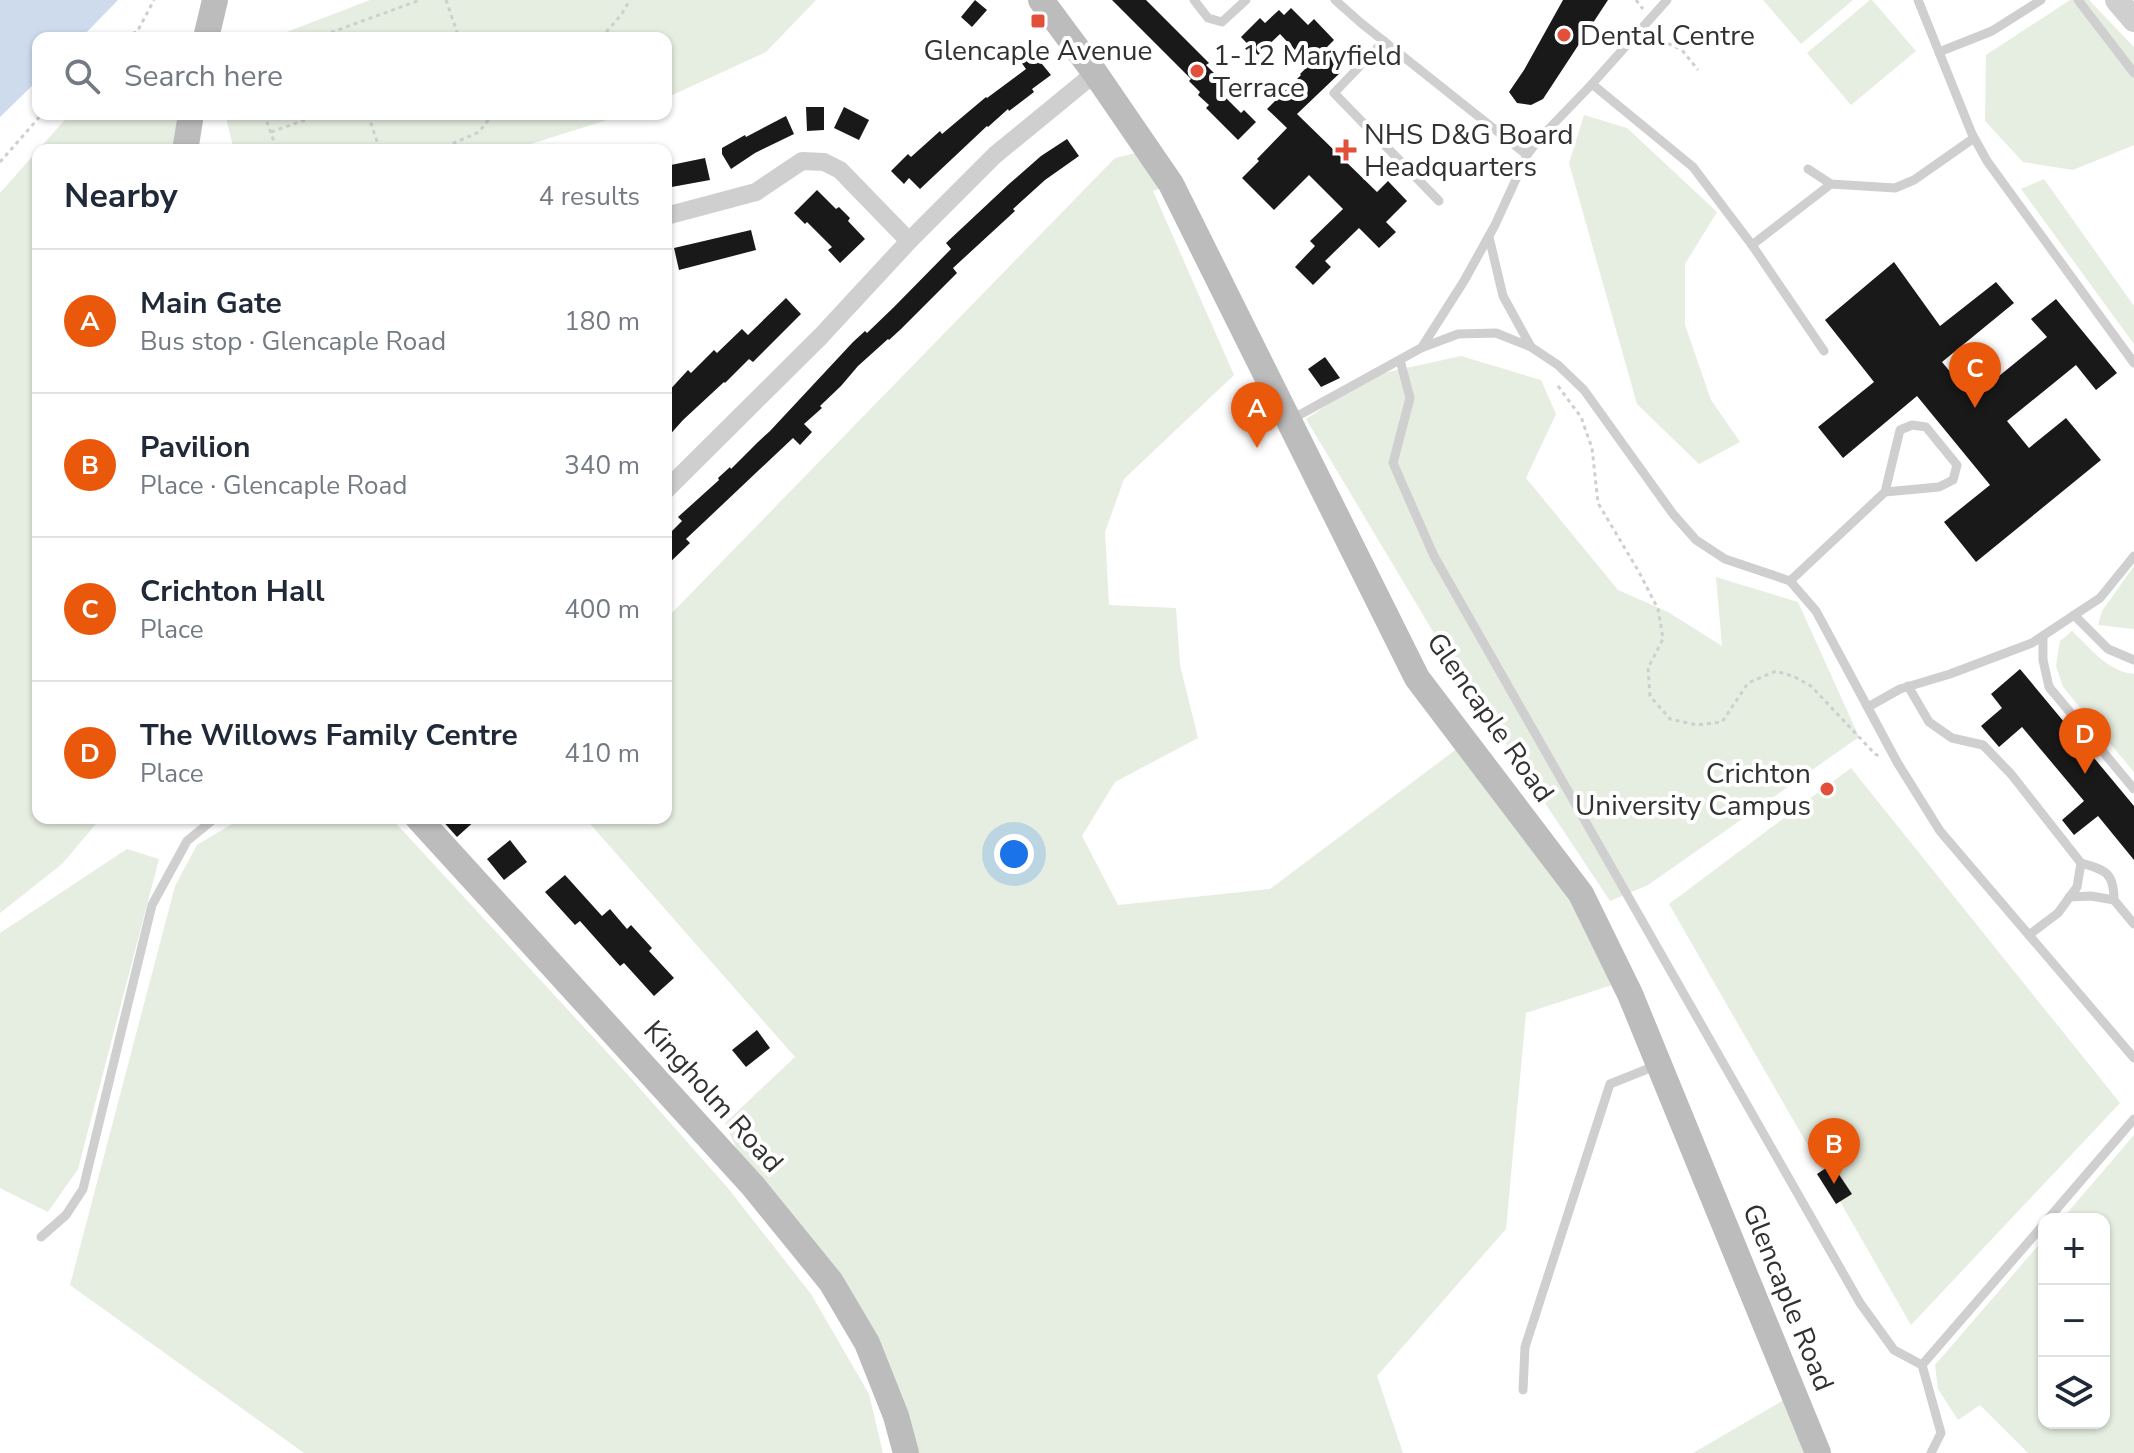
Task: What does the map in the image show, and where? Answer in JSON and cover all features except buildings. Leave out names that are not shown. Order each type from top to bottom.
[{"type":"main road","points":[[207,32],[215,0]]},
{"type":"main road","name":"Glencaple Road","points":[[1041,0],[1171,184],[1417,678],[1581,894],[1630,994],[1818,1453]]},
{"type":"main road","points":[[186,144],[190,120]]},
{"type":"main road","name":"Kingholm Road","points":[[423,824],[753,1186],[831,1282],[867,1343],[896,1416],[906,1453]]},
{"type":"street","points":[[2117,0],[2134,20]]},
{"type":"street","points":[[672,484],[821,336],[995,155],[1095,73]]},
{"type":"street","points":[[672,214],[756,192],[802,161],[824,162],[840,170],[909,241]]},
{"type":"lane","points":[[1194,0],[1208,18],[1222,22],[1246,0]]},
{"type":"lane","points":[[1335,0],[1527,155]]},
{"type":"lane","points":[[1421,348],[1489,237],[1527,155],[1667,0]]},
{"type":"lane","points":[[1918,0],[1974,138],[2005,187],[2134,363]]},
{"type":"lane","points":[[1939,52],[1992,31],[2041,0]]},
{"type":"lane","points":[[2078,0],[2134,73]]},
{"type":"lane","points":[[1384,41],[1334,93],[1439,201]]},
{"type":"lane","points":[[1592,84],[1693,167],[1752,245],[1824,351]]},
{"type":"lane","points":[[1808,169],[1831,184],[1895,188],[1914,180],[1974,138]]},
{"type":"lane","points":[[1752,245],[1831,184]]},
{"type":"lane","points":[[1489,237],[1503,296],[1531,347]]},
{"type":"lane","points":[[1290,420],[1421,348],[1458,334],[1496,333],[1531,347],[1558,365],[1584,390],[1673,514],[1696,540],[1725,559],[1790,581],[1816,611],[1897,762],[1940,831],[2134,1058]]},
{"type":"lane","points":[[1400,360],[1410,398],[1393,463],[1434,556],[1860,1303],[1894,1350],[1922,1365],[1941,1433],[1931,1453]]},
{"type":"lane","points":[[1790,581],[1885,492],[1900,430],[1912,425],[1926,427],[1957,465],[1953,480],[1939,487],[1885,492]]},
{"type":"lane","points":[[1868,707],[1900,689],[2032,643],[2100,598],[2134,556]]},
{"type":"lane","points":[[2074,615],[2108,649],[2134,660]]},
{"type":"lane","points":[[2043,636],[2043,660],[2049,687],[2134,789]]},
{"type":"lane","points":[[1908,686],[1929,722],[1952,738],[1983,745],[2011,774],[2081,863],[2103,869],[2114,882],[2114,900],[2134,924]]},
{"type":"lane","points":[[41,1237],[66,1215],[83,1189],[152,905],[187,841],[208,824]]},
{"type":"lane","points":[[2029,935],[2058,913],[2077,887],[2081,863]]},
{"type":"lane","points":[[2069,897],[2091,896],[2114,900]]},
{"type":"lane","points":[[1523,1390],[1525,1347],[1610,1084],[1659,1065]]},
{"type":"lane","points":[[2053,1213],[2134,1119]]},
{"type":"lane","points":[[1922,1365],[2038,1231]]},
{"type":"path","points":[[137,32],[154,0]]},
{"type":"path","points":[[332,32],[420,0]]},
{"type":"path","points":[[446,0],[457,32]]},
{"type":"path","points":[[606,32],[630,0]]},
{"type":"path","points":[[1648,22],[1665,42],[1682,50],[1698,70]]},
{"type":"path","points":[[0,162],[37,120]]},
{"type":"path","points":[[266,120],[275,144]]},
{"type":"path","points":[[271,132],[305,120]]},
{"type":"path","points":[[371,120],[378,144]]},
{"type":"path","points":[[452,144],[479,132],[488,120]]},
{"type":"path","points":[[1556,382],[1581,417],[1592,448],[1598,503],[1658,609],[1663,639],[1648,668],[1650,696],[1670,719],[1697,725],[1722,722],[1748,683],[1776,671],[1811,686],[1875,754],[1897,762]]},
{"type":"shaded area","points":[[370,0],[816,0],[766,52],[672,95],[672,32],[287,32]]},
{"type":"shaded area","points":[[1763,0],[1853,0],[1801,44]]},
{"type":"shaded area","points":[[1870,0],[1916,51],[1851,105],[1807,53]]},
{"type":"shaded area","points":[[2070,0],[2089,0],[2134,47],[2134,145],[2073,170],[2023,162],[1985,121],[1986,55]]},
{"type":"shaded area","points":[[1584,115],[1627,128],[1717,212],[1685,264],[1685,325],[1711,400],[1740,442],[1699,464],[1637,404],[1569,163]]},
{"type":"shaded area","points":[[65,120],[180,120],[179,144],[43,144]]},
{"type":"shaded area","points":[[226,120],[607,120],[531,144],[232,144]]},
{"type":"shaded area","points":[[1148,150],[1171,184],[1153,191],[1234,375],[1124,479],[1105,532],[1109,605],[1176,608],[1180,665],[1198,738],[1115,782],[1082,836],[1118,905],[1270,889],[1466,742],[1624,981],[1526,1013],[1506,1229],[1377,1376],[1403,1453],[906,1453],[867,1343],[753,1186],[725,1123],[795,1057],[590,824],[672,824],[672,613],[1115,158]]},
{"type":"shaded area","points":[[32,157],[32,824],[96,824],[62,864],[0,913],[0,193]]},
{"type":"shaded area","points":[[2044,179],[2134,306],[2134,344],[2021,189]]},
{"type":"shaded area","points":[[1461,356],[1541,380],[1556,414],[1526,478],[1618,590],[1668,612],[1722,646],[1716,577],[1798,602],[1859,737],[1648,885],[1610,901],[1450,660],[1306,419],[1370,376]]},
{"type":"shaded area","points":[[2134,566],[2134,629],[2098,625],[2102,611]]},
{"type":"shaded area","points":[[2072,631],[2108,664],[2134,674],[2134,772],[2063,687],[2056,666],[2060,641]]},
{"type":"shaded area","points":[[1851,768],[2120,1103],[1911,1325],[1669,904]]},
{"type":"shaded area","points":[[232,824],[397,824],[727,1187],[811,1294],[869,1394],[883,1453],[304,1453],[70,1285],[175,886],[197,845]]},
{"type":"shaded area","points":[[127,849],[159,859],[78,1169],[48,1212],[0,1188],[0,933]]},
{"type":"shaded area","points":[[2134,1135],[2134,1453],[2028,1453],[1980,1405],[1958,1420],[1938,1389],[1935,1365],[2038,1246],[2038,1429],[2110,1429],[2110,1213],[2067,1213]]},
{"type":"shaded area","points":[[1794,1394],[1814,1453],[1693,1453]]},
{"type":"water","points":[[0,0],[118,0],[87,32],[32,32],[32,86],[0,117]]},
{"type":"place","name":"Glencaple Avenue","points":[[1038,21]]},
{"type":"place","name":"Dental Centre","points":[[1564,35]]},
{"type":"place","name":"1-12 Maryfield Terrace","points":[[1197,71]]},
{"type":"place","name":"NHS D&G Board Headquarters","points":[[1346,150]]},
{"type":"place","name":"Crichton Hall","points":[[1975,408]]},
{"type":"place","name":"Main Gate","points":[[1257,448]]},
{"type":"place","name":"The Willows Family Centre","points":[[2085,774]]},
{"type":"place","name":"Crichton University Campus","points":[[1827,789]]},
{"type":"place","name":"Pavilion","points":[[1834,1184]]}]
